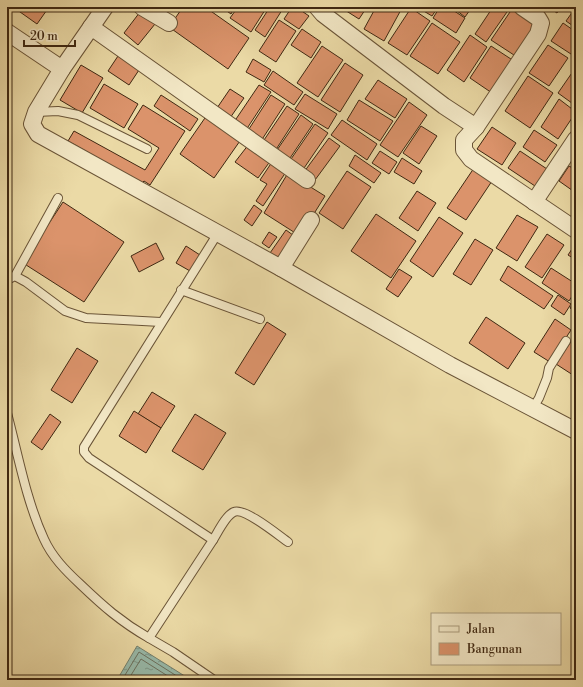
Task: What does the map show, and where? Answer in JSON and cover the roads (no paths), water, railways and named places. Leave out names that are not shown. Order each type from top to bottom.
[{"type":"street","points":[[105,7],[62,69],[34,118],[38,134],[282,268],[450,365],[576,431]]},
{"type":"street","points":[[142,7],[169,24]]},
{"type":"street","points":[[522,7],[538,18],[542,23],[541,28],[476,127],[464,140],[464,150],[471,159],[576,230]]},
{"type":"street","points":[[322,9],[444,106],[476,127]]},
{"type":"street","points":[[91,27],[307,180]]},
{"type":"street","points":[[7,32],[62,69]]},
{"type":"street","points":[[534,202],[576,139]]},
{"type":"street","points":[[282,268],[312,220]]},
{"type":"lane","points":[[34,118],[58,111],[78,115],[147,149]]},
{"type":"lane","points":[[7,280],[16,276],[58,198]]},
{"type":"lane","points":[[213,540],[89,458],[84,452],[84,447],[218,233]]},
{"type":"lane","points":[[16,276],[65,311],[86,318],[162,322]]},
{"type":"lane","points":[[181,290],[260,319]]},
{"type":"lane","points":[[533,408],[539,398],[547,378],[549,368],[566,341]]},
{"type":"lane","points":[[7,413],[28,496],[44,540],[61,566],[104,607],[130,626],[173,652],[214,680]]},
{"type":"lane","points":[[150,638],[229,515],[239,511],[247,514],[288,542]]},
{"type":"water","points":[[137,646],[191,680],[117,680]]}]
